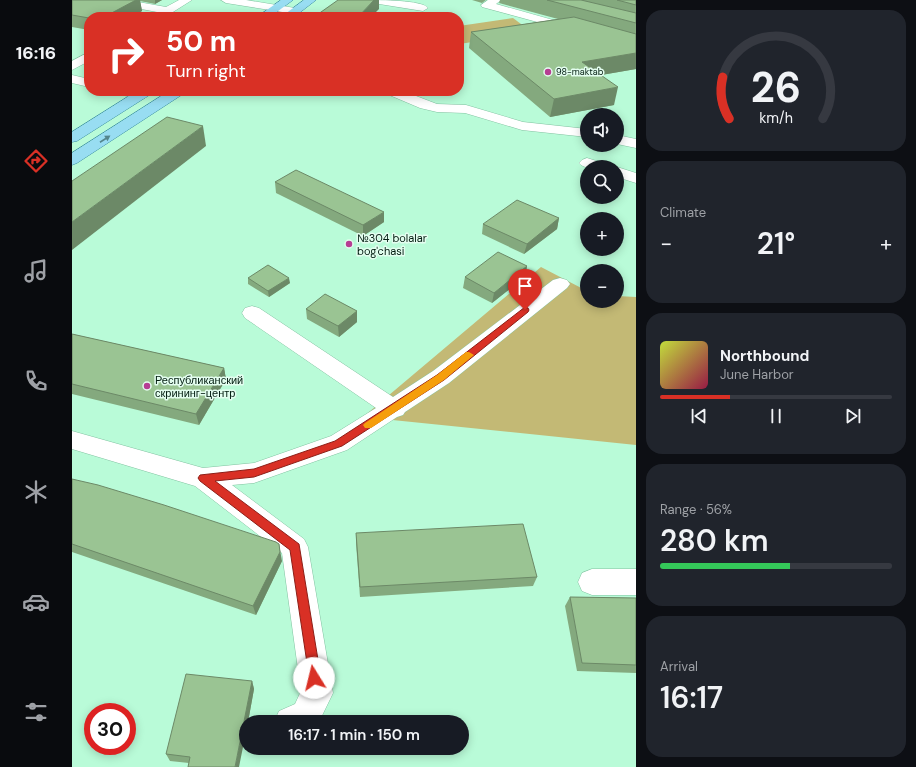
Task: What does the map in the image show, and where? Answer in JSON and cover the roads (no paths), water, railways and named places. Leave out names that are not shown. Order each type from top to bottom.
[{"type":"main road","points":[[270,12],[288,0]]},
{"type":"main road","points":[[294,12],[311,0]]},
{"type":"main road","points":[[72,138],[138,96]]},
{"type":"main road","points":[[72,160],[170,96]]},
{"type":"street","points":[[110,0],[168,11],[187,0]]},
{"type":"street","points":[[226,0],[276,8],[286,12]]},
{"type":"street","points":[[373,0],[416,5]]},
{"type":"street","points":[[496,0],[486,5],[584,32]]},
{"type":"street","points":[[72,66],[84,59]]},
{"type":"street","points":[[72,79],[84,82]]},
{"type":"street","points":[[404,96],[425,105],[437,108],[466,109],[522,126],[580,131]]},
{"type":"street","points":[[624,141],[636,144]]},
{"type":"street","points":[[624,174],[636,178]]},
{"type":"street","points":[[203,478],[254,473],[339,444],[441,378],[560,284]]},
{"type":"street","points":[[252,313],[395,408]]},
{"type":"street","points":[[72,440],[203,478],[295,547],[317,693],[306,715]]},
{"type":"street","points":[[592,582],[636,582]]},
{"type":"place","name":"98-maktab","points":[[548,72]]},
{"type":"place","name":"№304 bolalar bog'chasi","points":[[349,244]]},
{"type":"place","name":"Республиканский скрининг-центр","points":[[147,386]]}]
